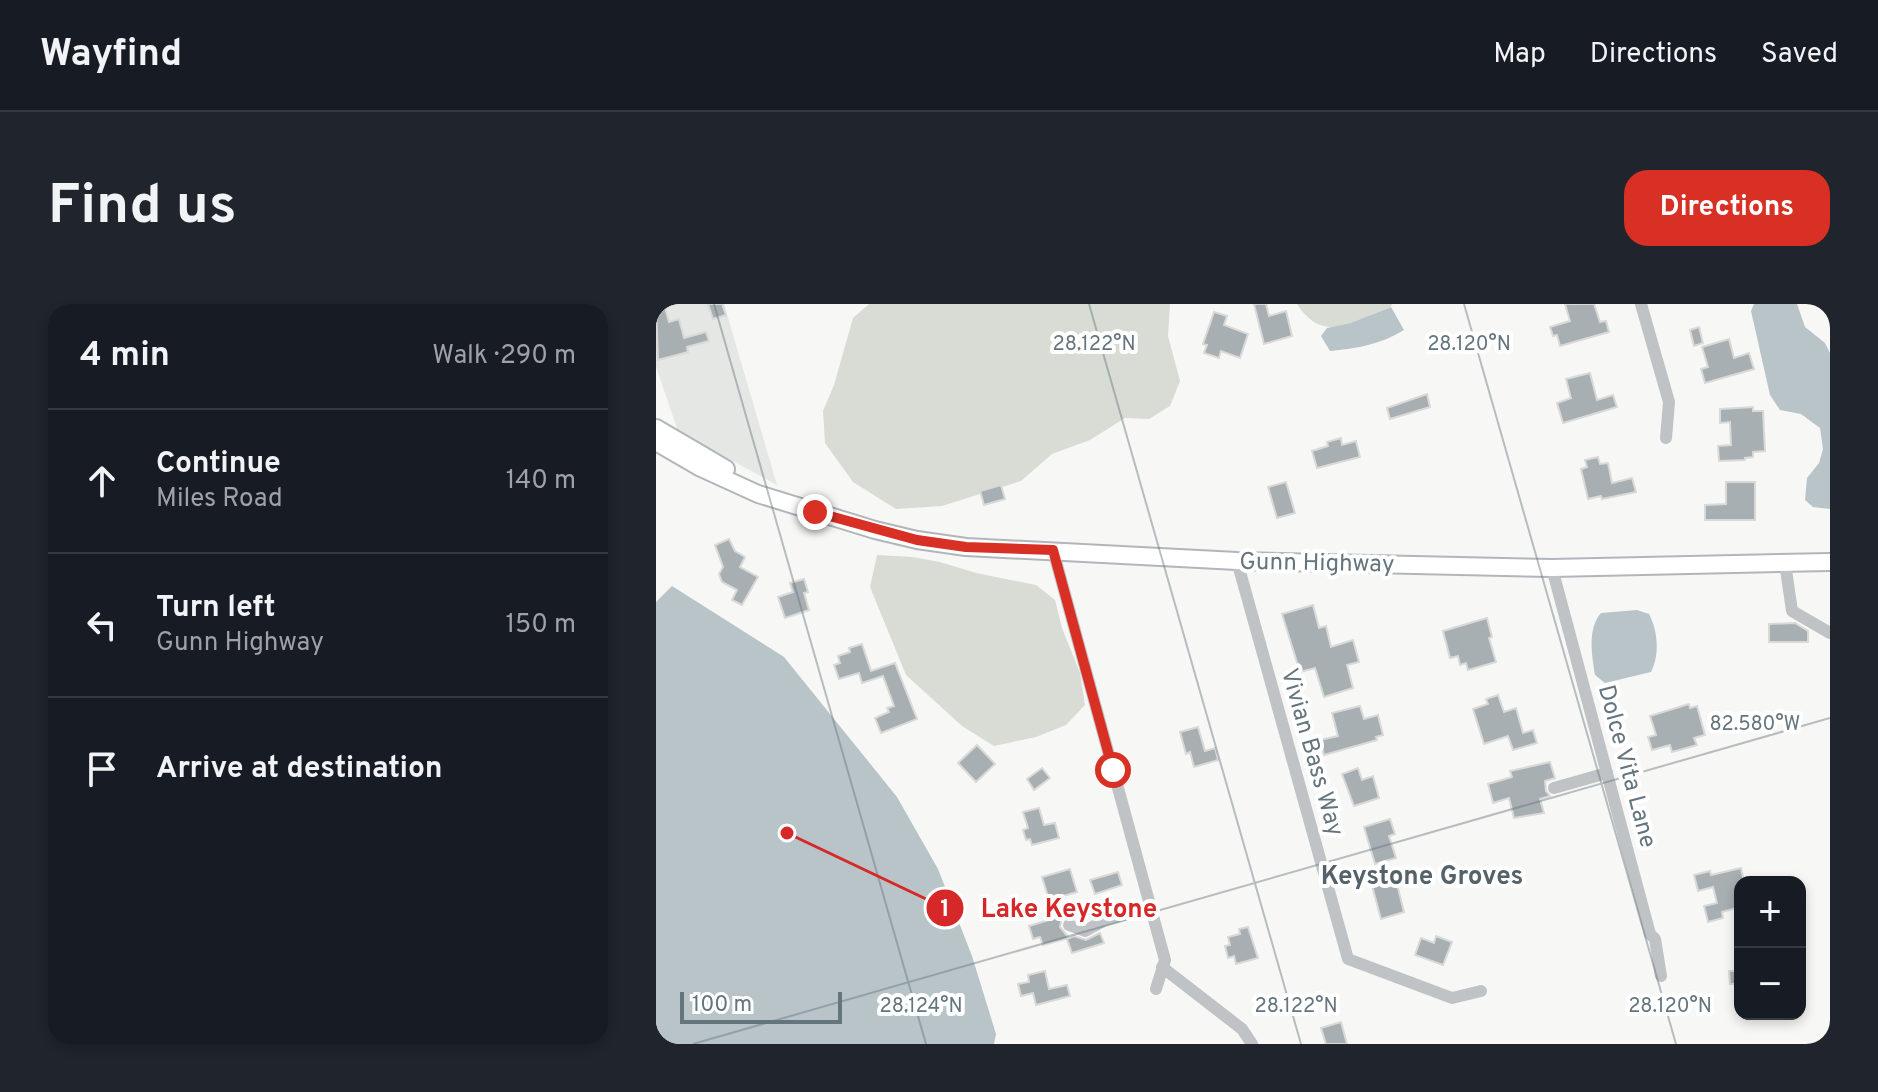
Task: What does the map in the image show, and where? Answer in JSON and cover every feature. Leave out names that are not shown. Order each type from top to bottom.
[{"type":"main road","name":"Gunn Highway","points":[[656,428],[725,469],[810,510]]},
{"type":"main road","name":"Gunn Highway","points":[[656,442],[701,468],[758,494],[917,540],[966,547],[1237,561],[1552,568],[1830,562]]},
{"type":"street","points":[[1641,304],[1669,402],[1666,438]]},
{"type":"street","points":[[1053,550],[1165,960],[1156,989]]},
{"type":"street","name":"Vivian Bass Way","points":[[1237,561],[1348,959],[1452,998],[1481,991]]},
{"type":"street","points":[[1785,563],[1792,611],[1830,633]]},
{"type":"street","name":"Dolce Vita Lane","points":[[1552,568],[1650,934],[1655,939],[1661,976]]},
{"type":"street","points":[[1554,788],[1607,773]]},
{"type":"street","points":[[1069,925],[1085,931],[1105,920],[1151,907]]},
{"type":"street","points":[[1162,967],[1242,1029],[1252,1044]]},
{"type":"shaded area","points":[[656,304],[724,304],[777,485],[678,431],[656,367]]},
{"type":"shaded area","points":[[869,304],[1170,304],[1168,336],[1180,381],[1170,406],[1149,419],[1125,418],[1090,440],[1052,454],[1021,481],[942,506],[896,509],[853,482],[825,443],[823,411],[834,385],[853,318]]},
{"type":"shaded area","points":[[1297,304],[1392,304],[1352,323],[1329,327],[1307,317]]},
{"type":"shaded area","points":[[1754,304],[1797,304],[1805,327],[1825,343],[1830,353],[1830,509],[1813,507],[1805,500],[1807,478],[1819,463],[1823,449],[1820,428],[1801,414],[1780,410],[1770,395],[1751,311]]},
{"type":"shaded area","points":[[1391,307],[1404,330],[1387,339],[1330,351],[1321,336],[1327,328],[1351,323]]},
{"type":"shaded area","points":[[877,555],[940,562],[1036,585],[1055,600],[1062,628],[1080,673],[1085,705],[1066,725],[1036,737],[994,746],[962,726],[906,675],[870,587]]},
{"type":"shaded area","points":[[672,586],[784,657],[897,797],[938,869],[972,956],[996,1034],[994,1044],[656,1044],[656,602]]},
{"type":"shaded area","points":[[1637,610],[1649,614],[1654,628],[1657,651],[1651,672],[1605,683],[1595,675],[1593,659],[1592,634],[1597,619],[1601,613]]},
{"type":"building","points":[[664,304],[669,322],[679,319],[684,338],[706,332],[709,341],[687,347],[688,352],[658,360],[656,306]]},
{"type":"building","points":[[708,304],[722,304],[726,315],[713,319]]},
{"type":"building","points":[[1254,304],[1266,304],[1269,316],[1286,311],[1292,336],[1264,344]]},
{"type":"building","points":[[1565,304],[1594,304],[1600,322],[1606,321],[1609,332],[1560,346],[1557,335],[1553,336],[1550,327],[1570,321]]},
{"type":"building","points":[[1214,312],[1227,316],[1224,325],[1248,334],[1240,358],[1221,351],[1219,358],[1204,353],[1207,345],[1203,344]]},
{"type":"building","points":[[1699,327],[1703,343],[1694,346],[1690,330]]},
{"type":"building","points":[[1729,339],[1734,358],[1749,353],[1754,369],[1705,383],[1701,369],[1708,367],[1702,347]]},
{"type":"building","points":[[1590,373],[1597,400],[1613,395],[1617,407],[1563,423],[1557,403],[1571,398],[1566,379]]},
{"type":"building","points":[[1427,394],[1430,407],[1390,419],[1387,408]]},
{"type":"building","points":[[1753,407],[1753,411],[1763,411],[1765,451],[1753,452],[1753,457],[1745,460],[1719,461],[1718,446],[1731,445],[1730,422],[1720,423],[1720,409]]},
{"type":"building","points":[[1341,438],[1342,445],[1356,441],[1360,457],[1317,468],[1312,451]]},
{"type":"building","points":[[1598,457],[1600,464],[1608,463],[1612,483],[1632,478],[1636,492],[1588,499],[1581,469],[1587,467],[1585,460]]},
{"type":"building","points":[[1286,482],[1295,513],[1277,518],[1268,487]]},
{"type":"building","points":[[1726,482],[1755,482],[1755,520],[1705,520],[1705,505],[1726,504]]},
{"type":"building","points":[[1001,485],[1005,499],[984,505],[980,491]]},
{"type":"building","points":[[729,539],[735,551],[745,557],[740,567],[758,577],[742,605],[732,600],[737,590],[722,582],[719,574],[723,567],[715,545]]},
{"type":"building","points":[[804,579],[809,610],[785,618],[778,597],[793,592],[790,583]]},
{"type":"building","points":[[1313,605],[1319,628],[1326,626],[1331,647],[1353,640],[1359,662],[1347,665],[1353,688],[1324,697],[1315,668],[1300,672],[1282,614]]},
{"type":"building","points":[[1487,618],[1496,662],[1468,670],[1466,663],[1460,665],[1458,656],[1450,658],[1443,631]]},
{"type":"building","points":[[1795,623],[1808,631],[1808,642],[1769,642],[1769,624]]},
{"type":"building","points":[[862,644],[871,671],[895,663],[917,719],[881,733],[875,718],[889,712],[887,708],[894,706],[883,676],[862,683],[859,673],[839,679],[834,665],[840,663],[838,656]]},
{"type":"building","points":[[1498,695],[1504,712],[1516,708],[1523,733],[1533,730],[1537,743],[1513,750],[1508,736],[1484,744],[1473,709],[1488,704],[1486,699]]},
{"type":"building","points":[[1689,704],[1690,708],[1697,706],[1705,735],[1694,738],[1697,745],[1672,752],[1670,745],[1652,750],[1648,737],[1656,735],[1650,716]]},
{"type":"building","points":[[1360,706],[1364,719],[1378,715],[1383,735],[1376,737],[1377,740],[1324,755],[1320,740],[1338,736],[1332,713]]},
{"type":"building","points":[[1198,727],[1205,751],[1215,748],[1218,760],[1194,767],[1190,752],[1186,754],[1180,732]]},
{"type":"building","points":[[977,745],[995,764],[976,782],[958,763]]},
{"type":"building","points":[[1550,762],[1555,778],[1545,781],[1550,796],[1540,799],[1544,813],[1514,818],[1509,798],[1493,803],[1488,784],[1512,777],[1510,771]]},
{"type":"building","points":[[1042,768],[1050,778],[1034,790],[1027,779]]},
{"type":"building","points":[[1358,768],[1362,780],[1373,776],[1379,798],[1354,806],[1342,774]]},
{"type":"building","points":[[1039,808],[1044,825],[1055,823],[1059,838],[1032,845],[1030,839],[1026,840],[1023,830],[1028,828],[1023,812]]},
{"type":"building","points":[[1390,819],[1395,834],[1389,836],[1396,858],[1375,864],[1364,827]]},
{"type":"building","points":[[1741,868],[1743,876],[1734,876],[1734,909],[1722,912],[1723,918],[1708,922],[1704,906],[1717,903],[1713,887],[1698,891],[1694,875],[1710,871],[1711,875]]},
{"type":"building","points":[[1070,869],[1077,892],[1049,900],[1042,877]]},
{"type":"building","points":[[1118,872],[1122,885],[1095,894],[1090,880]]},
{"type":"building","points":[[1395,876],[1404,912],[1381,919],[1371,882]]},
{"type":"building","points":[[1062,916],[1060,927],[1069,938],[1043,945],[1040,937],[1033,939],[1029,926]]},
{"type":"building","points":[[1248,927],[1258,958],[1236,964],[1234,956],[1228,958],[1225,946],[1230,945],[1228,937],[1240,934],[1239,929]]},
{"type":"building","points":[[1100,933],[1104,943],[1072,953],[1067,939],[1074,936],[1086,940]]},
{"type":"building","points":[[1436,936],[1452,942],[1443,965],[1415,955],[1421,938],[1434,943]]},
{"type":"building","points":[[1045,971],[1049,989],[1067,985],[1070,996],[1036,1005],[1033,993],[1021,996],[1018,984],[1029,982],[1028,975]]},
{"type":"building","points":[[1729,971],[1734,971],[1734,984],[1730,984]]},
{"type":"building","points":[[1341,1022],[1347,1044],[1326,1044],[1321,1028]]},
{"type":"place","name":"Lake Keystone","points":[[787,833]]},
{"type":"district","name":"Keystone Groves","points":[[1422,875]]},
{"type":"route","points":[[815,512],[917,540],[966,547],[1053,550],[1113,770]]}]
